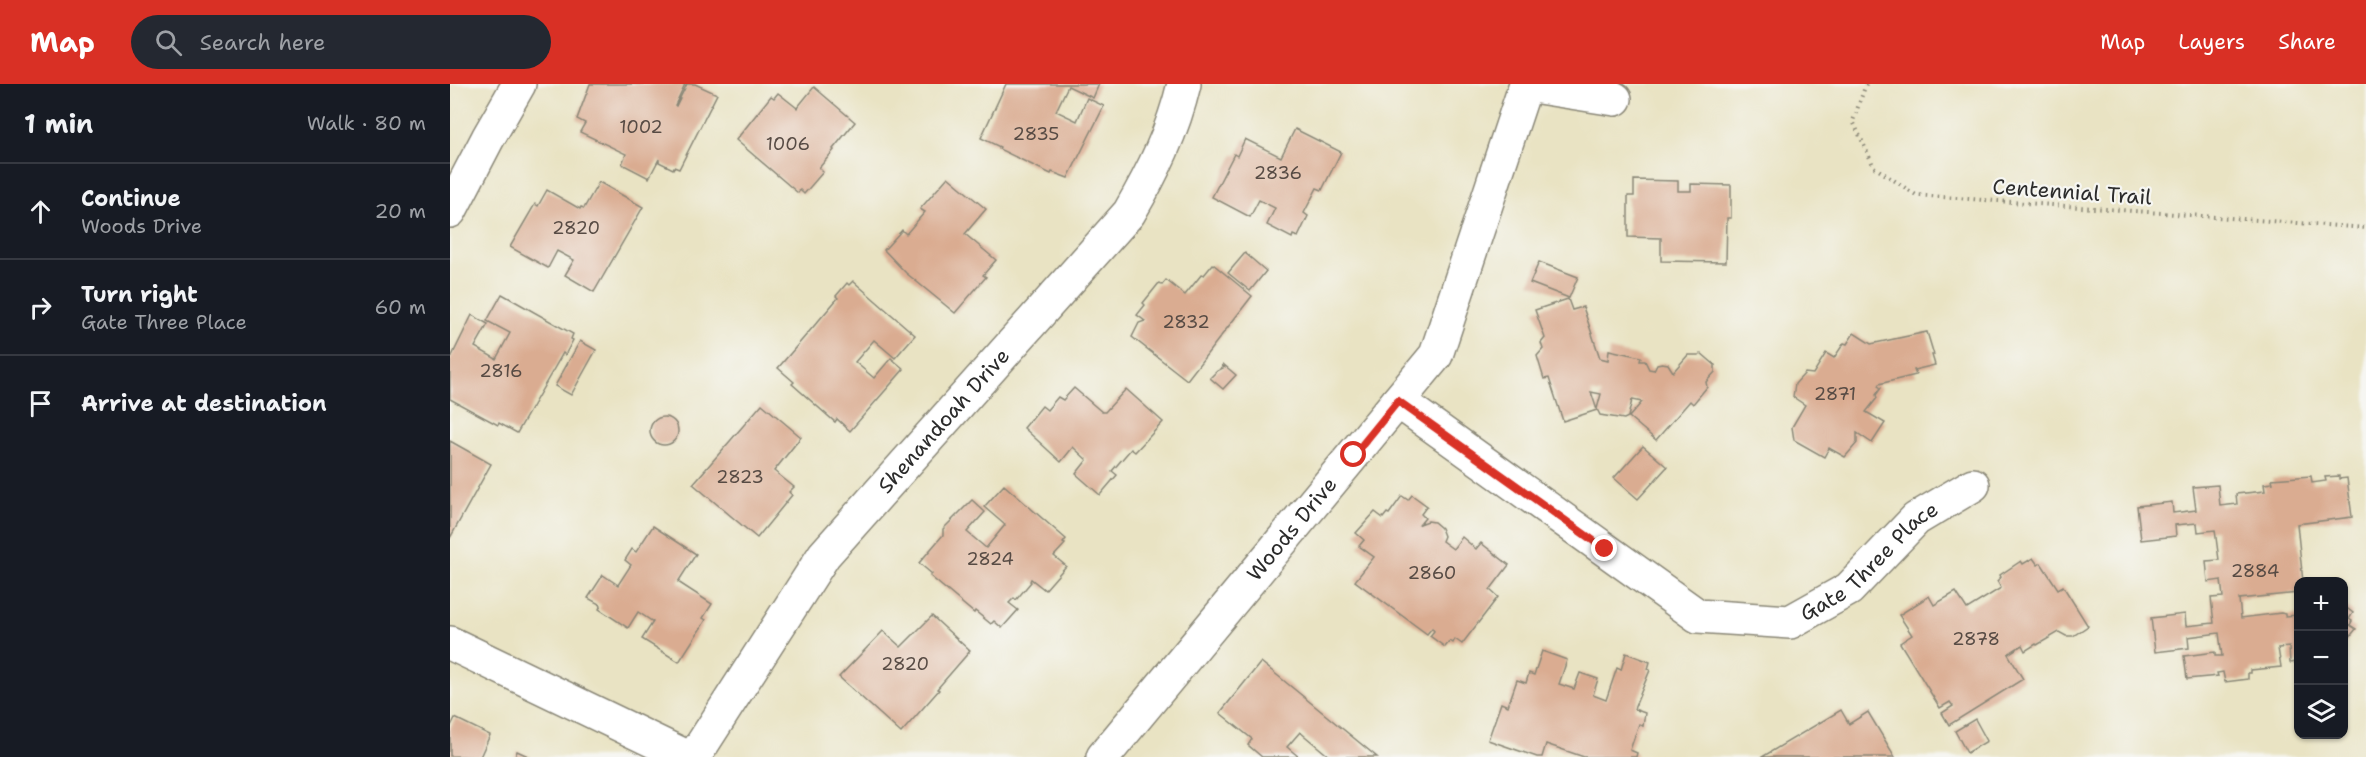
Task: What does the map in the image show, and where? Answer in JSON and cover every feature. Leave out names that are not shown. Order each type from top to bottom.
[{"type":"street","points":[[450,211],[519,84]]},
{"type":"street","name":"Shenandoah Drive","points":[[694,757],[824,555],[1129,213],[1166,144],[1185,84]]},
{"type":"street","points":[[1526,84],[1616,99]]},
{"type":"street","name":"Woods Drive","points":[[1103,757],[1436,356],[1526,84]]},
{"type":"street","name":"Gate Three Place","points":[[1398,401],[1698,616],[1790,622],[1849,589],[1916,519],[1973,485]]},
{"type":"street","points":[[450,643],[687,757]]},
{"type":"path","name":"Centennial Trail","points":[[1866,84],[1853,121],[1874,166],[1916,195],[2366,228]]},
{"type":"building","points":[[590,84],[685,84],[676,106],[687,84],[695,84],[717,94],[679,169],[674,167],[673,169],[659,162],[659,159],[649,178],[622,164],[626,154],[580,132],[585,123],[577,119]]},
{"type":"building","points":[[1006,84],[1099,84],[1093,98],[1068,86],[1056,111],[1077,121],[1087,98],[1104,106],[1068,178],[1052,172],[1051,174],[981,138]]},
{"type":"building","points":[[814,87],[855,122],[819,168],[823,172],[804,194],[800,190],[798,193],[736,140],[771,96],[774,98],[778,93],[797,108]]},
{"type":"building","points":[[1295,129],[1341,152],[1322,190],[1317,188],[1304,213],[1308,216],[1298,237],[1293,235],[1292,238],[1267,225],[1275,208],[1259,200],[1250,217],[1212,197],[1234,154],[1237,156],[1245,139],[1281,157]]},
{"type":"building","points":[[948,177],[986,209],[965,234],[996,260],[983,275],[986,277],[955,313],[906,273],[884,250],[902,230],[906,234],[925,212],[920,209]]},
{"type":"building","points":[[1634,180],[1678,181],[1678,191],[1691,191],[1691,184],[1731,185],[1731,218],[1727,218],[1726,262],[1661,261],[1661,238],[1628,237],[1628,196],[1634,196]]},
{"type":"building","points":[[599,182],[643,207],[594,292],[565,275],[574,260],[557,251],[548,268],[510,247],[535,204],[538,206],[547,190],[580,209],[584,208]]},
{"type":"building","points":[[1245,253],[1266,271],[1250,291],[1228,273]]},
{"type":"building","points":[[1539,262],[1578,277],[1569,298],[1530,283]]},
{"type":"building","points":[[1213,264],[1252,296],[1187,380],[1132,337],[1139,323],[1145,321],[1137,315],[1145,305],[1143,303],[1159,283],[1162,285],[1166,280],[1185,295]]},
{"type":"building","points":[[853,281],[915,335],[895,358],[874,340],[855,362],[874,378],[891,358],[904,369],[850,431],[837,419],[835,422],[792,384],[794,382],[778,368],[838,298],[836,296],[847,283],[849,285]]},
{"type":"building","points":[[502,294],[573,334],[571,339],[573,340],[565,355],[563,353],[517,433],[450,399],[450,360],[472,315],[488,324],[475,347],[496,359],[510,333],[487,321]]},
{"type":"building","points":[[1568,299],[1572,310],[1583,307],[1600,358],[1608,360],[1609,350],[1641,357],[1640,361],[1645,361],[1649,369],[1654,370],[1657,364],[1668,364],[1673,372],[1688,355],[1701,353],[1715,365],[1715,372],[1706,382],[1707,387],[1693,404],[1690,401],[1656,440],[1629,417],[1642,402],[1632,400],[1628,417],[1624,419],[1600,415],[1597,409],[1601,394],[1591,392],[1597,410],[1563,421],[1549,378],[1544,379],[1537,356],[1543,349],[1541,343],[1545,338],[1535,310]]},
{"type":"building","points":[[1927,332],[1935,365],[1914,370],[1916,375],[1879,384],[1881,388],[1876,395],[1877,398],[1866,412],[1885,423],[1872,443],[1857,433],[1857,443],[1845,457],[1829,448],[1824,457],[1794,440],[1792,427],[1805,405],[1793,397],[1795,384],[1805,373],[1813,374],[1826,353],[1834,358],[1854,333],[1871,344]]},
{"type":"building","points":[[580,341],[596,350],[571,395],[555,386]]},
{"type":"building","points":[[1223,364],[1236,375],[1223,389],[1210,378],[1225,367],[1222,366]]},
{"type":"building","points":[[1074,388],[1102,412],[1105,412],[1126,389],[1163,422],[1135,452],[1131,449],[1112,471],[1117,475],[1100,495],[1076,474],[1087,460],[1073,447],[1061,462],[1024,428],[1042,406],[1047,410],[1058,397],[1063,400]]},
{"type":"building","points":[[762,404],[801,437],[774,471],[794,487],[789,492],[792,495],[757,538],[693,484]]},
{"type":"building","points":[[664,417],[674,421],[678,431],[674,441],[664,445],[654,441],[650,431],[654,421]]},
{"type":"building","points":[[450,441],[491,464],[450,538]]},
{"type":"building","points":[[1643,446],[1667,467],[1638,499],[1614,478]]},
{"type":"building","points":[[2311,476],[2312,483],[2326,481],[2325,477],[2347,478],[2352,517],[2297,524],[2302,577],[2294,577],[2294,593],[2239,599],[2241,618],[2281,613],[2285,616],[2294,615],[2294,662],[2290,663],[2289,647],[2278,648],[2281,667],[2251,670],[2251,673],[2248,673],[2248,679],[2225,682],[2223,672],[2217,673],[2218,676],[2187,679],[2184,656],[2215,652],[2215,656],[2222,656],[2219,633],[2188,637],[2189,648],[2155,652],[2151,618],[2185,614],[2186,626],[2214,623],[2211,598],[2223,597],[2221,580],[2208,582],[2206,561],[2219,560],[2215,530],[2198,532],[2197,523],[2175,525],[2176,536],[2141,540],[2137,506],[2172,502],[2173,513],[2196,510],[2193,487],[2218,485],[2220,506],[2237,504],[2236,494],[2265,491],[2264,484],[2273,483],[2272,479]]},
{"type":"building","points":[[1004,485],[1066,539],[1063,543],[1065,544],[1054,556],[1066,566],[1045,590],[1031,579],[1016,600],[1014,598],[1009,603],[1018,610],[1002,628],[994,621],[991,624],[975,611],[974,613],[930,576],[932,574],[919,563],[943,535],[943,529],[972,500],[985,512],[967,532],[986,548],[1005,525],[984,507]]},
{"type":"building","points":[[1412,495],[1427,506],[1421,514],[1425,518],[1420,524],[1428,521],[1434,522],[1441,528],[1444,536],[1442,541],[1453,549],[1462,537],[1476,549],[1481,543],[1509,565],[1490,590],[1498,597],[1462,644],[1455,639],[1453,643],[1450,641],[1445,647],[1430,636],[1434,631],[1432,628],[1427,634],[1355,581],[1374,557],[1359,546],[1364,540],[1356,533],[1375,512],[1383,518],[1387,513],[1389,514],[1402,496],[1408,500]]},
{"type":"building","points":[[653,526],[696,554],[678,582],[712,604],[703,618],[706,620],[679,662],[642,639],[653,622],[638,612],[628,628],[599,609],[601,605],[588,598],[603,575],[618,585],[631,565],[625,560],[632,549],[636,552]]},
{"type":"building","points":[[2033,558],[2038,565],[2041,563],[2058,589],[2063,586],[2088,626],[2073,636],[2066,636],[2059,632],[2025,651],[2022,645],[2008,654],[2023,679],[1949,725],[1942,713],[1953,706],[1950,702],[1940,708],[1900,643],[1912,635],[1899,615],[1929,596],[1934,605],[1956,592],[1967,609],[2001,588],[1997,581],[2000,575],[2021,561],[2023,564]]},
{"type":"building","points":[[2348,609],[2353,613],[2349,619],[2352,621],[2350,625],[2356,629],[2348,639]]},
{"type":"building","points":[[932,616],[970,651],[901,733],[839,677],[883,631],[901,647]]},
{"type":"building","points":[[1542,651],[1567,660],[1559,684],[1574,689],[1580,673],[1598,679],[1593,695],[1606,700],[1617,668],[1621,670],[1626,653],[1650,662],[1648,669],[1650,670],[1634,709],[1645,713],[1643,726],[1639,724],[1630,750],[1637,753],[1636,757],[1584,757],[1546,744],[1542,757],[1537,757],[1488,740],[1501,703],[1508,706],[1517,680],[1526,683],[1529,673],[1534,675]]},
{"type":"building","points":[[1261,662],[1377,757],[1330,757],[1300,732],[1287,747],[1299,757],[1262,757],[1248,745],[1252,739],[1220,713]]},
{"type":"building","points":[[1841,710],[1849,724],[1868,712],[1895,757],[1762,757]]},
{"type":"building","points":[[455,718],[490,735],[480,757],[450,756],[450,728]]},
{"type":"building","points":[[1975,719],[1987,741],[1967,753],[1955,731]]},
{"type":"building","points":[[517,751],[530,757],[515,757]]},
{"type":"route","points":[[1354,455],[1398,401],[1605,549]]}]
